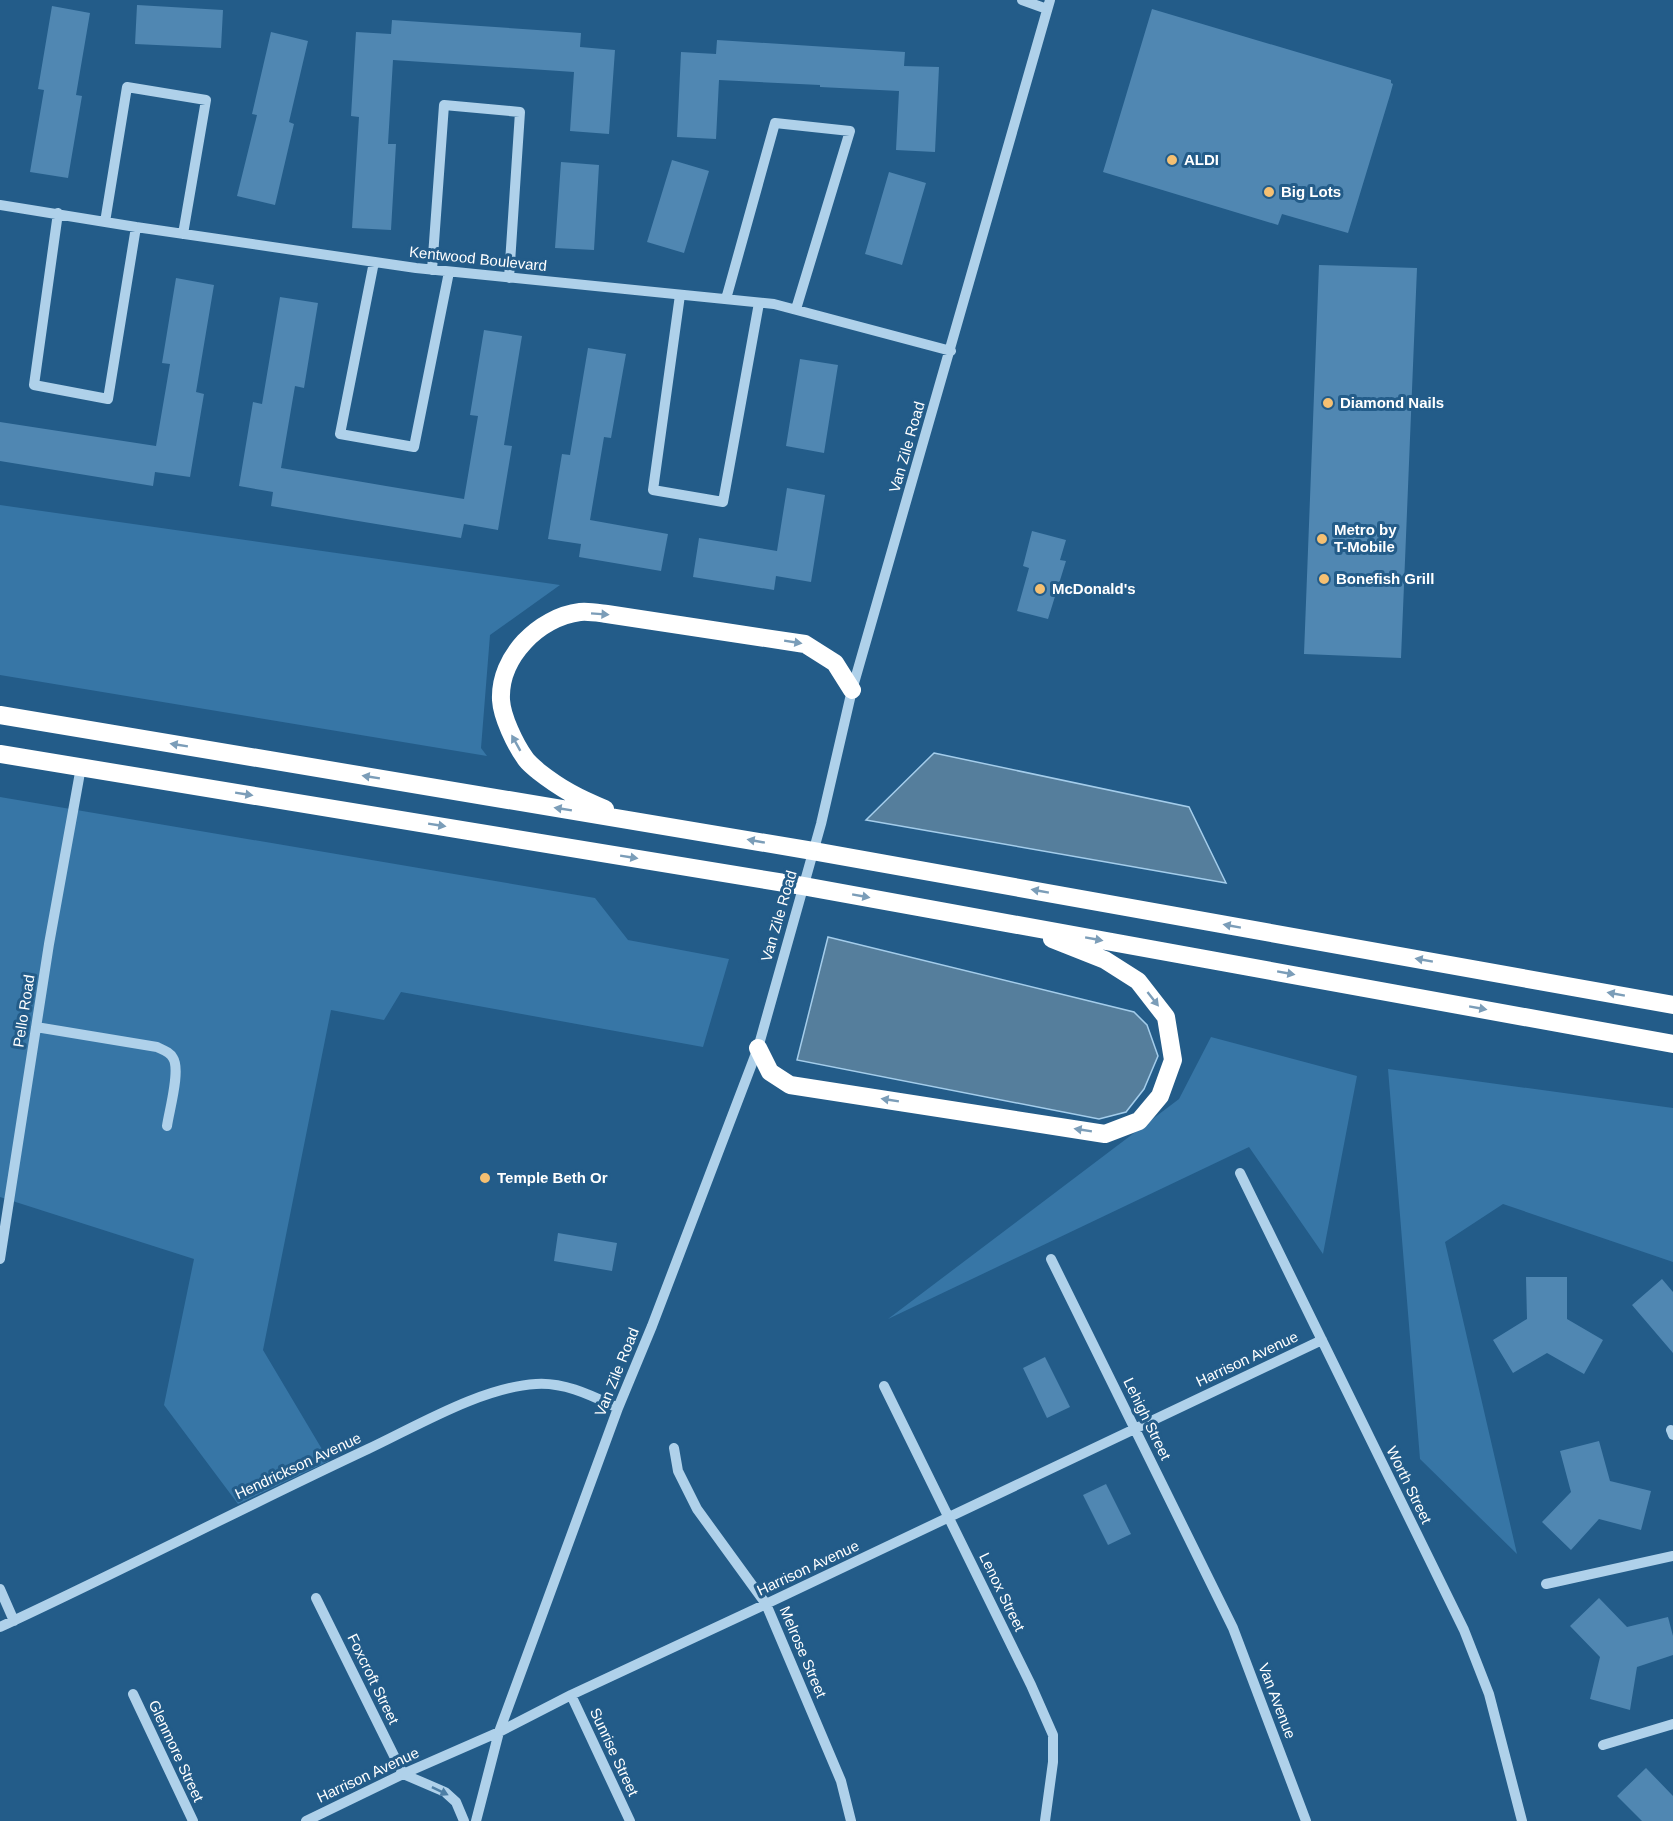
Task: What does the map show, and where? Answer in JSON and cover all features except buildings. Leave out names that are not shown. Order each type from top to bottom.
[{"type":"highway","points":[[631,821],[569,794],[526,760],[511,735],[501,700],[503,680],[513,655],[532,634],[553,620],[580,612],[607,614],[805,644],[835,663],[852,690]]},
{"type":"highway","points":[[0,715],[813,851],[1673,1005]]},
{"type":"highway","points":[[0,754],[803,886],[1673,1044]]},
{"type":"highway","points":[[758,1048],[770,1072],[790,1085],[1105,1134],[1139,1121],[1160,1096],[1173,1060],[1166,1017],[1138,981],[1105,960],[1011,924]]},
{"type":"street","points":[[1022,0],[1049,5]]},
{"type":"street","name":"Van Zile Road","points":[[476,1821],[499,1732],[618,1408],[652,1326],[758,1048],[813,851],[852,690],[1049,5]]},
{"type":"street","points":[[105,222],[127,87],[207,100],[183,234]]},
{"type":"street","points":[[432,270],[444,105],[520,112],[509,278]]},
{"type":"street","points":[[726,299],[775,123],[850,130],[796,309]]},
{"type":"street","name":"Kentwood Boulevard","points":[[0,205],[432,270],[759,303],[796,309],[951,351]]},
{"type":"street","points":[[58,213],[34,385],[108,399],[136,227]]},
{"type":"street","points":[[374,262],[340,434],[414,447],[449,272]]},
{"type":"street","points":[[680,295],[653,490],[723,502],[759,303]]},
{"type":"street","name":"Pello Road","points":[[0,1259],[36,1027],[81,767]]},
{"type":"street","points":[[36,1027],[158,1047],[168,1052],[174,1059],[176,1070],[167,1126]]},
{"type":"street","name":"Worth Street","points":[[1240,1173],[1464,1630],[1489,1694],[1522,1821]]},
{"type":"street","name":"Lehigh Street","points":[[1051,1259],[1216,1593]]},
{"type":"street","name":"Harrison Avenue","points":[[306,1821],[499,1732],[571,1695],[1322,1340]]},
{"type":"street","name":"Hendrickson Avenue","points":[[0,1627],[244,1507],[478,1399],[511,1387],[538,1384],[582,1391],[618,1408]]},
{"type":"street","name":"Lenox Street","points":[[884,1386],[1031,1685],[1053,1735],[1053,1762],[1045,1821]]},
{"type":"street","name":"Melrose Street","points":[[674,1448],[678,1471],[697,1509],[766,1604],[841,1781],[851,1821]]},
{"type":"street","points":[[1546,1584],[1673,1556]]},
{"type":"street","points":[[0,1589],[14,1621]]},
{"type":"street","name":"Van Avenue","points":[[1216,1593],[1233,1628],[1306,1821]]},
{"type":"street","name":"Foxcroft Street","points":[[316,1598],[404,1774]]},
{"type":"street","name":"Glenmore Street","points":[[133,1694],[193,1821]]},
{"type":"street","name":"Sunrise Street","points":[[571,1695],[630,1821]]},
{"type":"street","points":[[1603,1745],[1673,1724]]},
{"type":"street","points":[[404,1774],[445,1792],[456,1802],[464,1821]]},
{"type":"shaded area","points":[[0,505],[560,585],[490,635],[481,748],[487,756],[0,675]]},
{"type":"shaded area","points":[[934,753],[1189,807],[1226,883],[866,820]]},
{"type":"shaded area","points":[[0,797],[595,898],[628,940],[729,959],[703,1047],[401,992],[384,1020],[331,1010],[263,1350],[329,1461],[238,1504],[164,1405],[194,1259],[0,1197]]},
{"type":"shaded area","points":[[828,937],[1134,1012],[1147,1025],[1158,1056],[1144,1089],[1126,1112],[1099,1119],[797,1060]]},
{"type":"shaded area","points":[[1211,1037],[1357,1076],[1323,1254],[1249,1147],[888,1319],[1179,1099]]},
{"type":"shaded area","points":[[1388,1069],[1673,1108],[1673,1262],[1503,1204],[1445,1242],[1517,1554],[1420,1459]]},
{"type":"place","name":"ALDI","points":[[1172,160]]},
{"type":"place","name":"Big Lots","points":[[1269,192]]},
{"type":"place","name":"Diamond Nails","points":[[1328,403]]},
{"type":"place","name":"Metro by T-Mobile","points":[[1322,539]]},
{"type":"place","name":"Bonefish Grill","points":[[1324,579]]},
{"type":"place","name":"McDonald's","points":[[1040,589]]},
{"type":"place","name":"Temple Beth Or","points":[[485,1178]]}]
